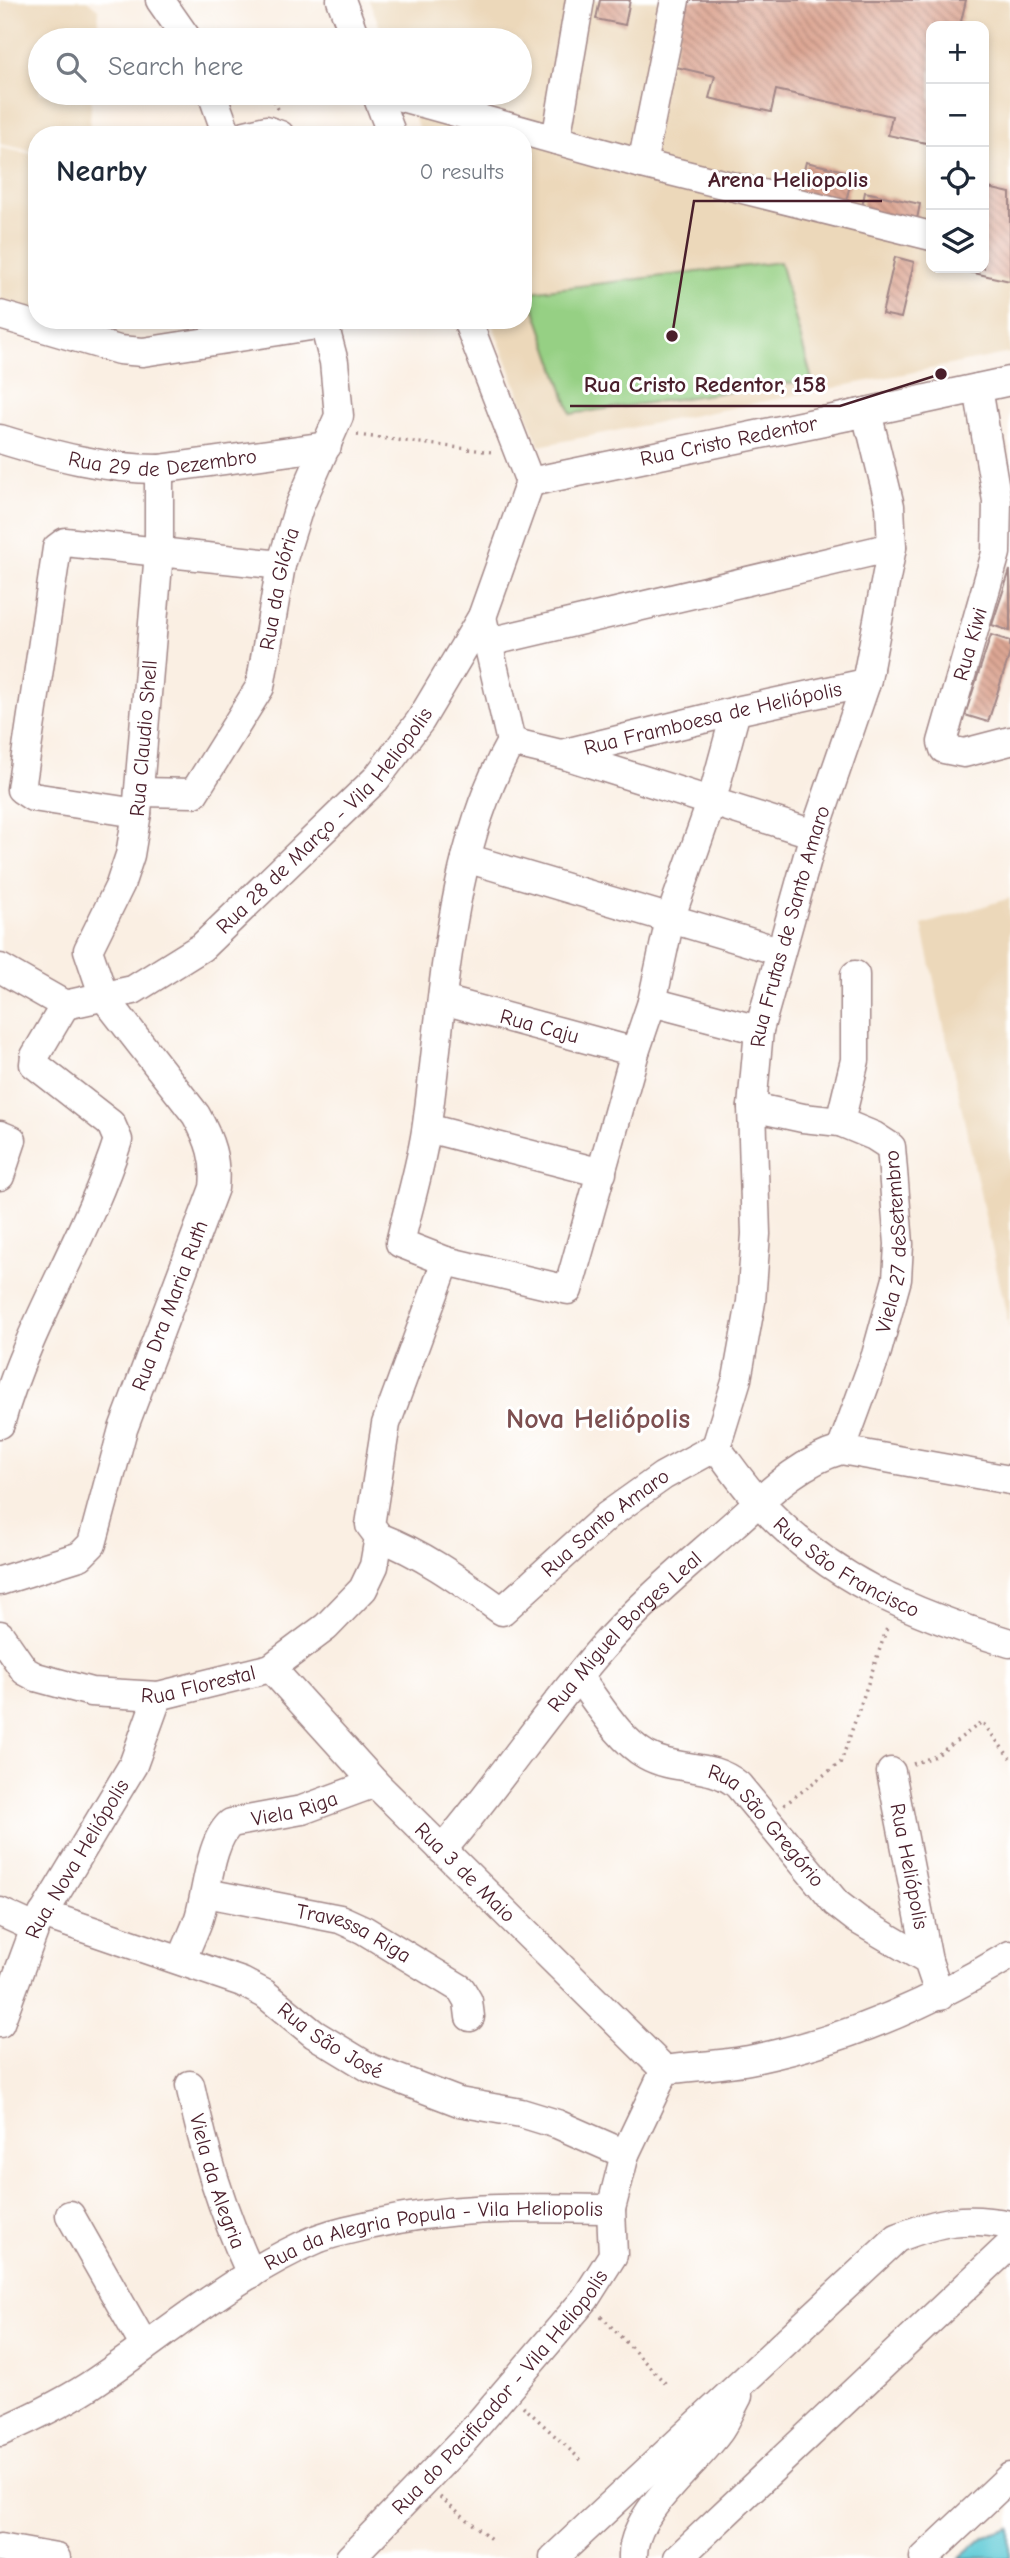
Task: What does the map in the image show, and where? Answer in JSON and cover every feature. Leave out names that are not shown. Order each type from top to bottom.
[{"type":"street","points":[[160,0],[180,28]]},
{"type":"street","points":[[341,0],[352,28]]},
{"type":"street","points":[[556,139],[580,0]]},
{"type":"street","points":[[642,164],[675,0]]},
{"type":"street","points":[[216,105],[224,126]]},
{"type":"street","points":[[381,105],[389,126]]},
{"type":"street","points":[[431,105],[508,126]]},
{"type":"street","points":[[532,132],[642,164],[926,235]]},
{"type":"street","points":[[0,315],[28,323]]},
{"type":"street","points":[[46,329],[119,351],[143,352],[281,329]]},
{"type":"street","name":"Rua da Glória","points":[[138,802],[194,793],[255,699],[264,675],[281,565],[299,507],[330,439],[340,401],[334,362],[325,329]]},
{"type":"street","points":[[471,329],[530,482],[1010,382]]},
{"type":"street","name":"Rua Kiwi","points":[[978,388],[997,501],[996,553],[942,742],[944,749],[955,753],[1010,741]]},
{"type":"street","points":[[736,711],[711,803],[670,919],[652,1002],[635,1052],[568,1290],[446,1261],[400,1243],[426,1128],[466,858],[497,769],[511,743],[485,630],[892,547],[890,506],[867,412]]},
{"type":"street","name":"Rua 29 de Dezembro","points":[[0,439],[82,462],[159,469],[330,439]]},
{"type":"street","name":"Rua Claudio Shell","points":[[104,997],[88,950],[120,885],[130,855],[138,802],[159,552],[159,469]]},
{"type":"street","name":"Rua 28 de Março - Vila Heliopolis","points":[[65,1005],[132,990],[202,947],[376,779],[485,630],[530,482]]},
{"type":"street","points":[[138,802],[33,797],[23,792],[21,785],[57,548],[65,542],[281,565]]},
{"type":"street","name":"Rua Frutas de Santo Amaro","points":[[716,1447],[737,1379],[751,1302],[756,1234],[752,1107],[759,1030],[814,834],[866,683],[892,547]]},
{"type":"street","name":"Rua Framboesa de Heliópolis","points":[[561,754],[736,711],[866,683]]},
{"type":"street","points":[[511,743],[561,754],[814,834]]},
{"type":"street","points":[[466,858],[779,951]]},
{"type":"street","points":[[0,968],[65,1005],[35,1056],[34,1064],[111,1124],[118,1140],[108,1169],[33,1330],[1,1420]]},
{"type":"street","points":[[752,1107],[840,1122],[855,1060],[855,975]]},
{"type":"street","name":"Rua Dra Maria Ruth","points":[[0,1581],[80,1556],[92,1544],[123,1429],[214,1188],[216,1165],[208,1136],[196,1115],[104,997]]},
{"type":"street","name":"Rua Caju","points":[[443,1000],[635,1052]]},
{"type":"street","points":[[652,1002],[759,1030]]},
{"type":"street","name":"Viela 27 deSetembro","points":[[840,1122],[874,1136],[891,1147],[899,1244],[897,1279],[890,1309],[841,1450]]},
{"type":"street","points":[[426,1128],[601,1173]]},
{"type":"street","points":[[0,1135],[12,1140],[0,1176]]},
{"type":"street","name":"Rua Florestal","points":[[0,1636],[15,1660],[36,1677],[91,1692],[158,1696],[271,1668],[326,1627],[363,1589],[374,1566],[374,1531],[386,1424],[446,1261]]},
{"type":"street","name":"Rua São Francisco","points":[[716,1447],[759,1502],[806,1547],[895,1603],[938,1622],[1010,1643]]},
{"type":"street","name":"Rua Santo Amaro","points":[[374,1531],[442,1568],[502,1611],[607,1516],[663,1476],[716,1447]]},
{"type":"street","points":[[841,1450],[1010,1480]]},
{"type":"street","name":"Rua Miguel Borges Leal","points":[[442,1850],[490,1795],[578,1677],[634,1614],[759,1502],[804,1466],[821,1456],[841,1450]]},
{"type":"street","name":"Rua 3 de Maio","points":[[271,1668],[375,1783],[664,2070]]},
{"type":"street","name":"Rua São Gregório","points":[[578,1677],[628,1742],[646,1755],[668,1764],[725,1774],[836,1903],[858,1920],[928,1961]]},
{"type":"street","name":"Rua. Nova Heliópolis","points":[[0,2023],[39,1921],[132,1765],[158,1696]]},
{"type":"street","name":"Rua Heliópolis","points":[[891,1772],[928,1961]]},
{"type":"street","name":"Viela Riga","points":[[182,1960],[206,1893],[216,1845],[231,1823],[302,1810],[375,1783]]},
{"type":"street","name":"Travessa Riga","points":[[206,1893],[313,1913],[365,1930],[461,1989],[468,2001],[470,2017]]},
{"type":"street","name":"Rua São José","points":[[0,1912],[182,1960],[265,1994],[314,2034],[370,2068],[459,2102],[521,2113],[556,2124],[625,2154]]},
{"type":"street","points":[[664,2070],[766,2055],[892,2018],[940,1996],[1010,1955]]},
{"type":"street","points":[[928,1961],[940,1996]]},
{"type":"street","name":"Rua da Alegria Popula - Vila Heliopolis","points":[[0,2432],[55,2406],[98,2380],[144,2345],[251,2274],[319,2238],[427,2212],[505,2206],[611,2209],[625,2154],[664,2070]]},
{"type":"street","name":"Viela da Alegria","points":[[190,2085],[203,2148],[224,2215],[251,2274]]},
{"type":"street","name":"Rua do Pacificador - Vila Heliopolis","points":[[350,2558],[425,2484],[585,2299],[613,2255],[611,2209]]},
{"type":"street","points":[[70,2215],[144,2345]]},
{"type":"street","points":[[554,2558],[897,2238],[933,2224],[962,2219],[1010,2225]]},
{"type":"street","points":[[678,2558],[1010,2245]]},
{"type":"street","points":[[633,2558],[632,2544],[643,2522],[719,2431],[746,2379]]},
{"type":"street","points":[[924,2558],[1010,2477]]},
{"type":"street","points":[[0,2548],[57,2558]]},
{"type":"path","points":[[330,439],[520,456]]},
{"type":"path","points":[[766,1819],[841,1762],[895,1603]]},
{"type":"path","points":[[891,1772],[936,1756],[982,1722],[1010,1758]]},
{"type":"path","points":[[585,2299],[666,2384]]},
{"type":"path","points":[[507,2390],[583,2462]]},
{"type":"path","points":[[425,2484],[491,2539]]},
{"type":"shaded area","points":[[0,0],[87,0],[99,10],[98,28],[28,28],[28,105],[91,105],[90,126],[28,126],[28,150],[0,144]]},
{"type":"shaded area","points":[[369,0],[1010,0],[1010,353],[539,446],[494,329],[532,329],[532,126],[418,126],[410,105],[532,105],[532,28],[380,28]]},
{"type":"shaded area","points":[[0,148],[28,153],[28,312],[0,304]]},
{"type":"shaded area","points":[[1010,898],[1010,1331],[922,925]]},
{"type":"green space","points":[[780,262],[812,380],[571,414],[532,301],[532,292]]},
{"type":"water","points":[[1010,2528],[1010,2558],[959,2558],[985,2536]]},
{"type":"building","points":[[600,0],[630,0],[625,25],[596,19]]},
{"type":"building","points":[[686,0],[966,0],[961,21],[926,21],[926,143],[888,135],[892,116],[776,90],[771,112],[709,98],[715,76],[672,66]]},
{"type":"building","points":[[806,162],[853,173],[845,205],[798,193]]},
{"type":"building","points":[[989,188],[1010,193],[1010,281],[974,273],[989,273]]},
{"type":"building","points":[[865,192],[920,204],[915,229],[860,217]]},
{"type":"building","points":[[895,257],[914,262],[901,318],[882,314]]},
{"type":"building","points":[[1010,570],[1010,631],[992,625]]},
{"type":"building","points":[[991,635],[1010,641],[1010,653],[988,722],[965,715]]},
{"type":"place","name":"Arena Heliopolis","points":[[672,336]]},
{"type":"place","name":"Rua Cristo Redentor, 158","points":[[941,374]]},
{"type":"district","name":"Nova Heliópolis","points":[[598,1418]]}]
